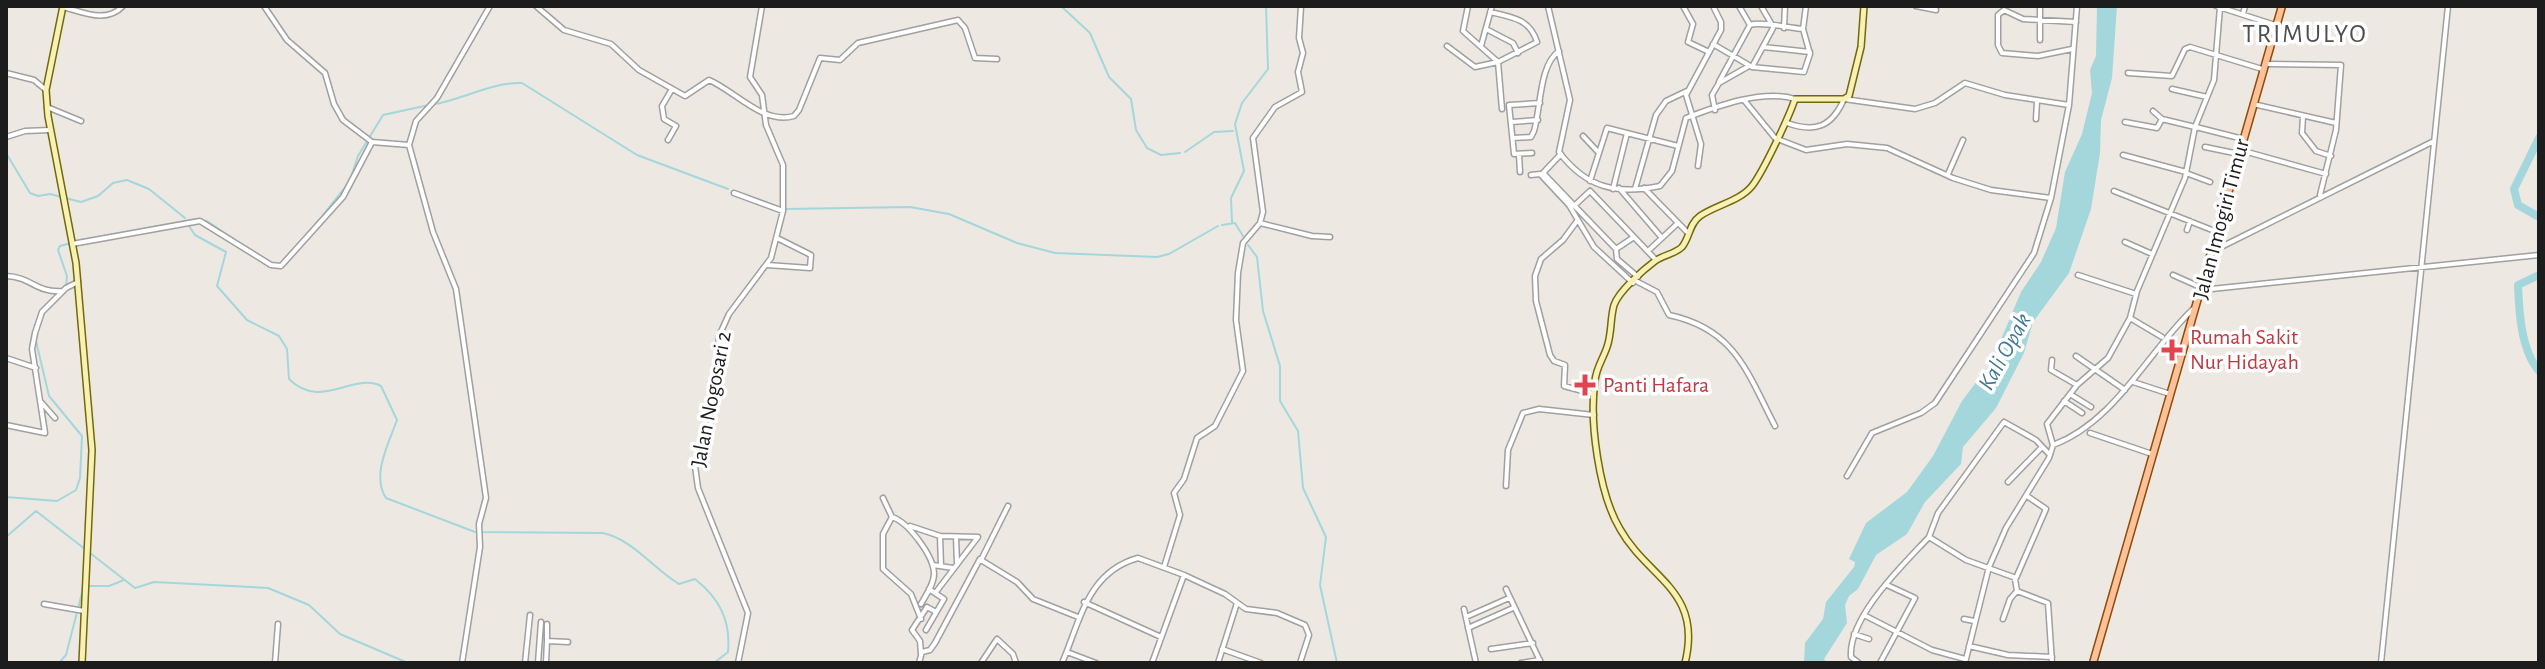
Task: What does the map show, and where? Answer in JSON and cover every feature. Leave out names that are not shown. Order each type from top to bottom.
[{"type":"main road","name":"Jalan Imogiri Timur","points":[[2093,663],[2282,6]]},
{"type":"street","points":[[82,663],[91,533],[92,450],[78,282],[50,130],[46,90],[63,6],[104,16],[116,13],[123,6]]},
{"type":"street","points":[[264,6],[287,40],[325,73],[339,115],[372,142],[409,145]]},
{"type":"street","points":[[462,663],[480,547],[479,524],[486,498],[456,289],[433,232],[409,145],[416,121],[437,98],[490,6]]},
{"type":"street","points":[[536,6],[570,33],[617,48],[639,70],[672,89],[690,96],[709,80],[764,113],[782,118],[794,116],[820,58],[840,60],[858,43],[958,20],[965,28],[975,58],[997,59]]},
{"type":"street","name":"Jalan Nogosari 2","points":[[738,663],[748,613],[698,488],[695,466],[711,422],[717,349],[723,326],[767,265],[778,239],[783,211],[783,165],[764,113],[762,95],[750,77],[762,6]]},
{"type":"street","points":[[1164,567],[1180,515],[1174,493],[1184,479],[1197,438],[1215,426],[1243,371],[1236,320],[1238,273],[1243,243],[1260,223],[1263,198],[1253,138],[1275,107],[1302,92],[1298,72],[1303,53],[1299,38],[1301,6]]},
{"type":"street","points":[[1468,6],[1463,31],[1498,62],[1502,109]]},
{"type":"street","points":[[1548,6],[1570,100],[1560,153],[1543,172],[1616,249],[1617,259],[1636,280]]},
{"type":"street","points":[[1683,6],[1693,24],[1688,42],[1709,52]]},
{"type":"street","points":[[1635,189],[1649,138],[1664,104],[1688,90],[1722,25],[1713,6]]},
{"type":"street","points":[[1739,6],[1750,25]]},
{"type":"street","points":[[1761,6],[1773,28]]},
{"type":"street","points":[[1784,28],[1785,6]]},
{"type":"street","points":[[1713,44],[1751,66],[1804,72],[1810,52],[1803,29],[1806,6]]},
{"type":"street","points":[[1787,123],[1803,129],[1818,128],[1835,118],[1856,77],[1864,6]]},
{"type":"street","points":[[1916,6],[1936,10]]},
{"type":"street","points":[[2040,6],[2040,40]]},
{"type":"street","points":[[1847,476],[1872,433],[1921,413],[1935,403],[2034,253],[2051,198],[2069,105],[2077,6]]},
{"type":"street","points":[[1864,615],[1919,644],[1965,661],[1989,567],[2006,528],[2050,455],[2053,445],[2047,424],[2077,385],[2098,369],[2130,318],[2152,254],[2172,214],[2196,127],[2214,80],[2216,6],[2275,25]]},
{"type":"street","points":[[2243,14],[2245,6]]},
{"type":"street","points":[[2381,663],[2448,6]]},
{"type":"street","points":[[1447,46],[1475,67],[1498,62],[1537,42],[1533,31],[1517,18],[1491,9],[1481,46]]},
{"type":"street","points":[[2073,48],[2038,56],[1999,51],[2000,10],[2023,19],[2076,22]]},
{"type":"street","points":[[1715,110],[1712,95],[1750,25],[1759,23],[1773,28],[1803,29]]},
{"type":"street","points":[[1719,82],[1751,66],[1773,28]]},
{"type":"street","points":[[1486,29],[1513,43],[1518,53]]},
{"type":"street","points":[[1763,47],[1810,52]]},
{"type":"street","points":[[2128,73],[2172,76],[2188,47],[2263,66],[2341,65],[2331,156],[2320,196]]},
{"type":"street","points":[[1513,138],[1531,137],[1538,120],[1552,56],[1559,51]]},
{"type":"street","points":[[6,73],[34,80],[46,90]]},
{"type":"street","points":[[1560,153],[1592,184],[1635,189],[1660,186],[1667,181],[1683,122],[1692,115],[1771,94],[1795,99],[1844,99],[1915,109],[1935,103],[1965,83],[2005,95],[2069,105]]},
{"type":"street","points":[[668,140],[676,126],[664,119],[662,106],[672,89]]},
{"type":"street","points":[[2172,89],[2207,97]]},
{"type":"street","points":[[1688,90],[1701,144],[1698,166]]},
{"type":"street","points":[[1685,663],[1686,616],[1664,577],[1641,556],[1618,527],[1606,495],[1594,415],[1594,394],[1616,301],[1656,260],[1680,249],[1701,216],[1750,187],[1775,138],[1787,123],[1795,99]]},
{"type":"street","points":[[1744,100],[1775,138],[1806,150],[1857,144],[1887,148],[2002,193],[2051,198]]},
{"type":"street","points":[[2036,119],[2037,101]]},
{"type":"street","points":[[1532,153],[1514,154],[1509,105],[1541,103]]},
{"type":"street","points":[[2252,104],[2336,123]]},
{"type":"street","points":[[47,107],[81,121]]},
{"type":"street","points":[[2153,111],[2162,119],[2243,139]]},
{"type":"street","points":[[2303,116],[2302,133],[2318,153],[2331,156]]},
{"type":"street","points":[[2125,122],[2157,128],[2162,119]]},
{"type":"street","points":[[1511,122],[1538,120]]},
{"type":"street","points":[[1574,206],[1590,191],[1606,129],[1678,146]]},
{"type":"street","points":[[6,137],[25,131],[50,130]]},
{"type":"street","points":[[1616,189],[1627,132]]},
{"type":"street","points":[[1583,136],[1599,153]]},
{"type":"street","points":[[1948,174],[1963,140]]},
{"type":"street","points":[[72,244],[200,221],[271,265],[281,266],[343,197],[372,142]]},
{"type":"street","points":[[2212,252],[2432,142]]},
{"type":"street","points":[[2205,147],[2239,152],[2326,174]]},
{"type":"street","points":[[1519,153],[1520,172]]},
{"type":"street","points":[[2123,155],[2186,172],[2210,182]]},
{"type":"street","points":[[1531,175],[1540,174],[1569,205],[1577,221],[1609,263],[1657,292],[1669,315],[1698,322],[1730,345],[1775,426]]},
{"type":"street","points":[[1644,188],[1688,233]]},
{"type":"street","points":[[1616,189],[1662,238]]},
{"type":"street","points":[[1590,191],[1656,260]]},
{"type":"street","points":[[2114,191],[2217,232]]},
{"type":"street","points":[[734,193],[783,211]]},
{"type":"street","points":[[1577,221],[1563,240],[1541,259],[1535,276],[1536,295],[1550,355],[1554,361],[1565,365],[1564,386],[1594,394]]},
{"type":"street","points":[[2187,230],[2190,221]]},
{"type":"street","points":[[1260,223],[1308,236],[1330,237]]},
{"type":"street","points":[[1647,252],[1678,223]]},
{"type":"street","points":[[1616,249],[1634,237]]},
{"type":"street","points":[[767,265],[810,268],[811,255],[778,239]]},
{"type":"street","points":[[2125,242],[2152,254]]},
{"type":"street","points":[[2173,275],[2199,287],[2539,255]]},
{"type":"street","points":[[2078,275],[2136,294]]},
{"type":"street","points":[[6,276],[25,279],[45,292],[63,291]]},
{"type":"street","points":[[6,425],[44,435],[46,427],[32,349],[37,322],[63,291],[78,282]]},
{"type":"street","points":[[2053,445],[2074,437],[2123,388],[2133,382],[2198,305]]},
{"type":"street","points":[[2130,318],[2162,337]]},
{"type":"street","points":[[2076,356],[2123,388]]},
{"type":"street","points":[[6,358],[36,368]]},
{"type":"street","points":[[2052,360],[2051,370],[2077,385]]},
{"type":"street","points":[[2133,382],[2172,394]]},
{"type":"street","points":[[2070,394],[2091,407]]},
{"type":"street","points":[[39,401],[55,418]]},
{"type":"street","points":[[2063,401],[2082,413]]},
{"type":"street","points":[[1506,486],[1508,450],[1523,413],[1539,409],[1594,415]]},
{"type":"street","points":[[1859,663],[1851,657],[1854,634],[1864,615],[1929,537],[1938,513],[2004,422],[2050,455]]},
{"type":"street","points":[[2090,433],[2154,455]]},
{"type":"street","points":[[2008,482],[2042,448]]},
{"type":"street","points":[[2017,591],[2015,579],[2046,509],[2027,496]]},
{"type":"street","points":[[883,498],[892,517],[910,526],[940,536],[978,537],[936,592]]},
{"type":"street","points":[[921,654],[932,648],[1008,506]]},
{"type":"street","points":[[892,517],[883,534],[883,569],[915,601],[936,612]]},
{"type":"street","points":[[910,526],[933,565],[935,576],[920,622],[912,630],[920,641],[919,663]]},
{"type":"street","points":[[940,536],[941,566]]},
{"type":"street","points":[[956,537],[957,562]]},
{"type":"street","points":[[1929,537],[1954,554],[2015,579]]},
{"type":"street","points":[[1062,663],[1084,602],[1111,574],[1138,558],[1184,575],[1246,609],[1277,613],[1305,625],[1309,635],[1300,663]]},
{"type":"street","points":[[980,559],[1017,582],[1033,599],[1078,617]]},
{"type":"street","points":[[933,565],[957,562]]},
{"type":"street","points":[[1152,663],[1184,575]]},
{"type":"street","points":[[1880,663],[1915,598],[1887,585]]},
{"type":"street","points":[[920,641],[944,599],[929,589]]},
{"type":"street","points":[[1506,589],[1540,661],[1521,663]]},
{"type":"street","points":[[2003,619],[2010,599],[2017,591]]},
{"type":"street","points":[[1969,646],[2033,660],[2052,660],[2048,603],[2017,591]]},
{"type":"street","points":[[1466,617],[1509,598]]},
{"type":"street","points":[[915,601],[920,622],[926,630]]},
{"type":"street","points":[[1084,602],[1161,637]]},
{"type":"street","points":[[1218,663],[1237,603]]},
{"type":"street","points":[[44,604],[87,612]]},
{"type":"street","points":[[1468,628],[1513,608]]},
{"type":"street","points":[[1464,609],[1476,663]]},
{"type":"street","points":[[525,663],[530,615]]},
{"type":"street","points":[[1964,619],[1974,621]]},
{"type":"street","points":[[538,663],[541,622]]},
{"type":"street","points":[[275,663],[278,624]]},
{"type":"street","points":[[546,663],[547,624]]},
{"type":"street","points":[[1854,634],[1869,639]]},
{"type":"street","points":[[981,663],[997,639],[1013,654],[1016,663]]},
{"type":"street","points":[[547,641],[568,642]]},
{"type":"street","points":[[1491,649],[1533,643]]},
{"type":"street","points":[[1222,649],[1261,663]]},
{"type":"street","points":[[1067,652],[1096,663]]},
{"type":"water","name":"Kali Opak","points":[[2097,6],[2117,6],[2112,78],[2101,120],[2100,153],[2091,209],[2069,273],[2033,322],[2024,353],[1996,408],[1963,447],[1961,464],[1925,502],[1907,534],[1876,555],[1858,589],[1849,596],[1845,605],[1847,623],[1824,659],[1827,663],[1804,663],[1805,643],[1823,619],[1826,602],[1854,567],[1855,562],[1849,559],[1866,523],[1907,492],[1933,456],[1962,401],[1992,361],[2021,292],[2041,262],[2056,228],[2065,172],[2082,134],[2092,93],[2090,70],[2096,56]]},
{"type":"waterway","points":[[1061,6],[1090,33],[1109,77],[1131,99],[1136,130],[1147,148],[1161,155],[1180,153]]},
{"type":"waterway","points":[[1232,222],[1231,198],[1244,171],[1235,124],[1242,103],[1268,69],[1266,6]]},
{"type":"waterway","points":[[435,104],[500,85],[522,83],[637,155],[728,189]]},
{"type":"waterway","points":[[351,177],[358,156],[383,115],[429,105]]},
{"type":"waterway","points":[[1185,152],[1214,132],[1233,131]]},
{"type":"waterway","points":[[2539,138],[2514,189],[2518,205],[2539,217]]},
{"type":"waterway","points":[[6,153],[30,193],[38,196],[50,194],[81,202],[98,196],[113,183],[127,180],[149,189],[185,218]]},
{"type":"waterway","points":[[308,234],[346,186]]},
{"type":"waterway","points":[[785,209],[910,207],[949,214],[1017,243],[1055,253],[1157,257],[1169,254],[1218,226]]},
{"type":"waterway","points":[[81,240],[196,219],[207,221],[251,251]]},
{"type":"waterway","points":[[1222,225],[1235,223],[1243,236]]},
{"type":"waterway","points":[[189,226],[195,235],[226,252],[217,286],[247,320],[279,336],[287,349],[289,379],[313,392],[370,383],[381,386],[397,420],[381,469],[380,480],[386,498],[475,532],[603,533],[624,541],[679,584],[695,579],[717,602],[725,620],[728,652],[714,663]]},
{"type":"waterway","points":[[66,286],[67,276],[58,250],[60,246],[71,243]]},
{"type":"waterway","points":[[1248,245],[1257,257],[1263,311],[1280,366],[1280,401],[1298,431],[1303,488],[1326,537],[1320,585],[1337,663]]},
{"type":"waterway","points":[[2539,275],[2518,285],[2525,342],[2539,371]]},
{"type":"waterway","points":[[49,307],[65,292]]},
{"type":"waterway","points":[[6,497],[57,501],[76,490],[80,478],[82,436],[49,396],[36,341]]},
{"type":"waterway","points":[[6,537],[36,511],[135,588],[154,582],[268,588],[309,605],[340,634],[408,663]]},
{"type":"waterway","points":[[86,586],[109,586],[124,580]]},
{"type":"waterway","points":[[59,663],[66,655],[83,589]]},
{"type":"place","name":"Rumah Sakit Nur Hidayah","points":[[2172,350]]},
{"type":"place","name":"Panti Hafara","points":[[1585,385]]},
{"type":"district","name":"TRIMULYO","points":[[2305,34]]}]
